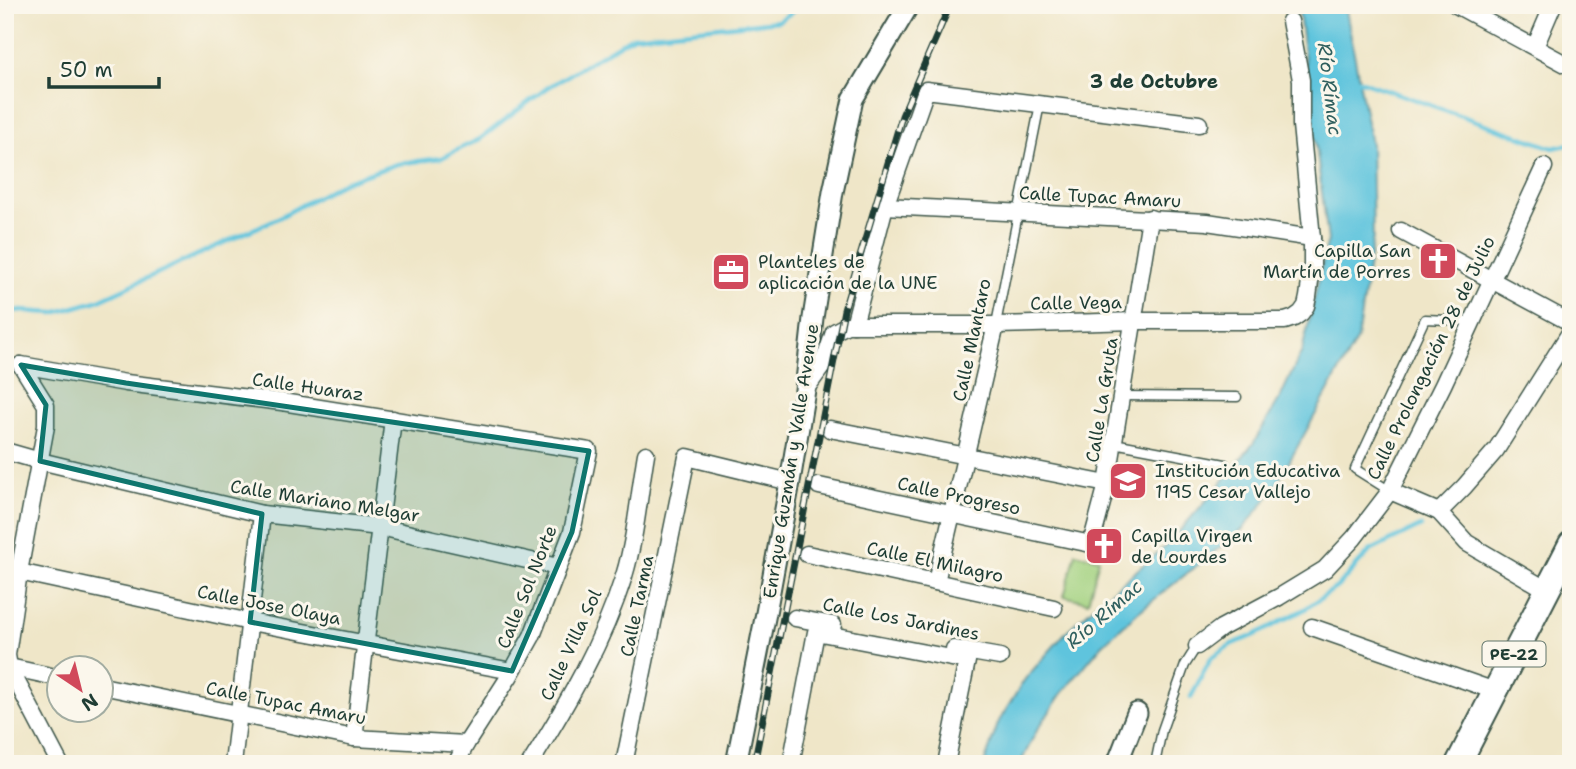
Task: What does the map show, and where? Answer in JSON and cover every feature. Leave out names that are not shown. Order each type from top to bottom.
[{"type":"highway","name":"PE-22","points":[[1458,764],[1571,544]]},
{"type":"street","name":"Enrique Guzmán y Valle Avenue","points":[[736,764],[790,482],[813,318],[853,99],[909,5]]},
{"type":"street","points":[[1457,5],[1571,67]]},
{"type":"street","points":[[1535,47],[1553,5]]},
{"type":"street","points":[[1290,21],[1301,80],[1301,125],[1312,238]]},
{"type":"street","points":[[805,390],[823,365],[834,332],[854,325],[885,206],[926,90],[1199,124]]},
{"type":"street","name":"Calle Prolongación 28 de Julio","points":[[1197,646],[1221,628],[1325,569],[1354,538],[1390,491],[1443,385],[1544,167]]},
{"type":"street","name":"Calle Tupac Amaru","points":[[885,206],[1207,222],[1312,238]]},
{"type":"street","name":"Calle La Gruta","points":[[1091,544],[1107,484],[1150,218]]},
{"type":"street","points":[[1401,231],[1571,323]]},
{"type":"street","name":"Calle Vega","points":[[854,325],[1285,321],[1298,316],[1306,306],[1312,267],[1312,238]]},
{"type":"street","name":"Calle Mantaro","points":[[936,582],[996,325]]},
{"type":"street","points":[[1439,512],[1496,450],[1571,331]]},
{"type":"street","name":"Calle Huaraz","points":[[40,461],[46,426],[46,405],[21,365],[126,383],[282,402],[589,451]]},
{"type":"street","points":[[354,738],[393,419]]},
{"type":"street","points":[[830,429],[1107,484]]},
{"type":"street","name":"Calle Mariano Melgar","points":[[5,451],[262,514],[380,527],[558,566]]},
{"type":"street","name":"Calle Sol Norte","points":[[456,764],[532,636],[572,531],[589,451]]},
{"type":"street","name":"Calle Villa Sol","points":[[530,764],[570,699],[610,617],[625,573],[646,454]]},
{"type":"street","name":"Calle Tarma","points":[[624,764],[687,457],[790,482]]},
{"type":"street","points":[[40,461],[19,572],[7,659],[60,764]]},
{"type":"street","name":"Calle Progreso","points":[[820,486],[1091,544]]},
{"type":"street","points":[[1390,491],[1439,512],[1467,543],[1547,590]]},
{"type":"street","points":[[233,764],[262,514]]},
{"type":"street","name":"Calle El Milagro","points":[[807,554],[1054,608]]},
{"type":"street","name":"Calle Jose Olaya","points":[[19,572],[250,622],[512,671]]},
{"type":"street","name":"Calle Los Jardines","points":[[795,618],[1000,657]]},
{"type":"street","points":[[1312,627],[1495,691]]},
{"type":"street","points":[[791,764],[816,632],[967,661],[946,764]]},
{"type":"street","points":[[7,659],[46,673]]},
{"type":"street","name":"Calle Tupac Amaru","points":[[116,689],[354,738],[466,744]]},
{"type":"street","points":[[1117,764],[1138,713]]},
{"type":"lane","name":"Calle Mantaro","points":[[996,325],[1040,104]]},
{"type":"lane","points":[[1390,491],[1355,469],[1425,318],[1472,321]]},
{"type":"lane","points":[[1122,396],[1237,397]]},
{"type":"lane","points":[[1114,443],[1226,464]]},
{"type":"lane","name":"Calle Prolongación 28 de Julio","points":[[1155,764],[1162,730],[1180,678],[1197,646]]},
{"type":"highlighted area","points":[[21,365],[126,383],[589,451],[572,532],[512,671],[250,622],[262,514],[40,461],[46,405]]},
{"type":"green space","points":[[1076,553],[1099,559],[1088,602],[1064,596]]},
{"type":"water","name":"Río Rímac","points":[[1298,5],[1345,5],[1371,144],[1373,237],[1357,339],[1273,491],[1243,529],[1137,613],[1102,645],[1062,693],[1036,732],[1020,764],[984,764],[999,721],[1025,679],[1067,631],[1167,545],[1219,486],[1253,444],[1281,396],[1302,351],[1328,240]]},
{"type":"waterway","points":[[5,310],[54,313],[97,301],[280,217],[344,182],[397,164],[441,158],[480,139],[547,88],[633,36],[778,21],[803,5]]},
{"type":"waterway","points":[[1353,78],[1553,148],[1571,144]]},
{"type":"waterway","points":[[1191,697],[1211,658],[1232,644],[1305,609],[1337,587],[1370,551],[1421,526]]},
{"type":"railway","points":[[754,764],[844,310],[902,116],[950,5]]},
{"type":"place","name":"Capilla San Martín de Porres","points":[[1438,261]]},
{"type":"place","name":"Planteles de aplicación de la UNE","points":[[731,272]]},
{"type":"place","name":"Institución Educativa 1195 Cesar Vallejo","points":[[1128,481]]},
{"type":"place","name":"Capilla Virgen de Lourdes","points":[[1104,546]]},
{"type":"district","name":"3 de Octubre","points":[[1154,81]]}]
